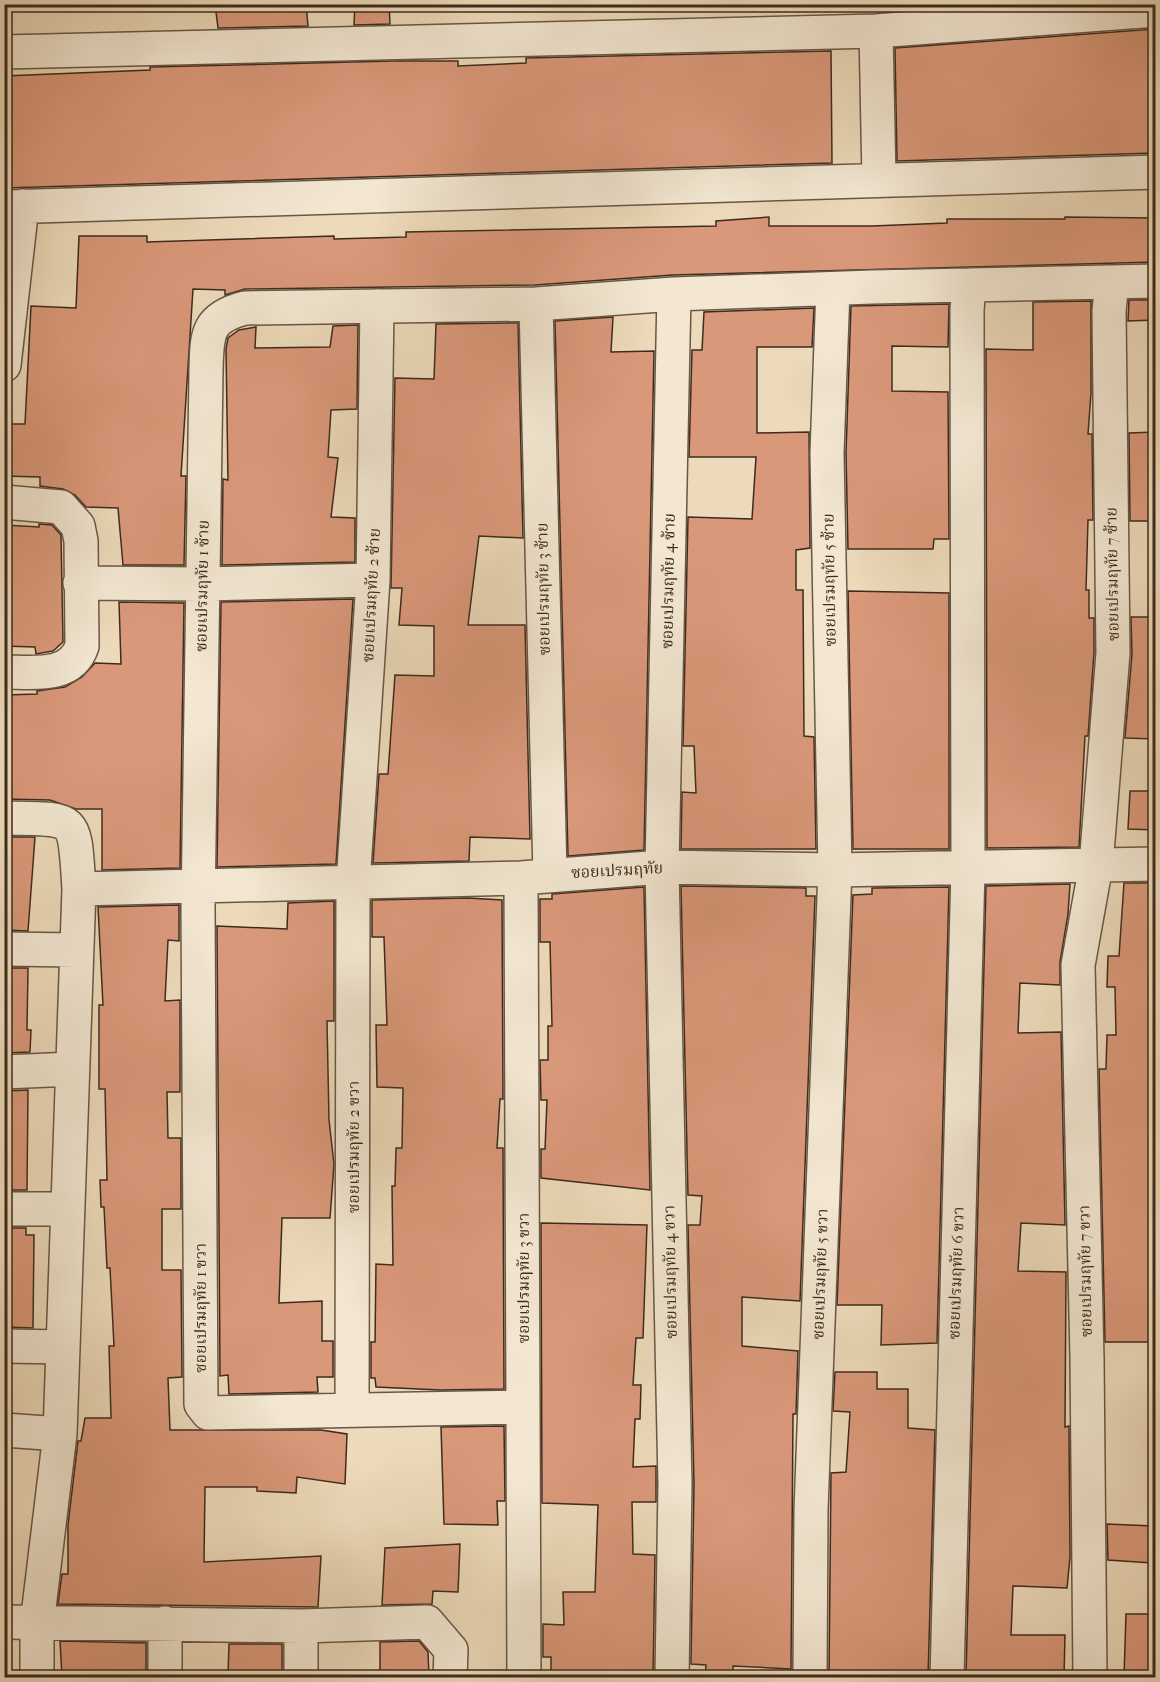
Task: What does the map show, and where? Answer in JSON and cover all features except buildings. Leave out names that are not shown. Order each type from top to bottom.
[{"type":"street","points":[[4,52],[876,31],[1155,10]]},
{"type":"street","points":[[876,31],[879,180]]},
{"type":"street","points":[[4,365],[13,207],[1155,172]]},
{"type":"street","points":[[377,306],[536,304],[674,294],[1155,281]]},
{"type":"street","name":"ซอยเปรมฤทัย 7 ซ้าย","points":[[1096,865],[1113,653],[1109,311],[1112,282]]},
{"type":"street","points":[[968,868],[969,285]]},
{"type":"street","name":"ซอยเปรมฤทัย 5 ซ้าย","points":[[833,289],[827,453],[835,870]]},
{"type":"street","name":"ซอยเปรมฤทัย 4 ซ้าย","points":[[662,867],[674,294]]},
{"type":"street","name":"ซอยเปรมฤทัย 3 ซ้าย","points":[[535,876],[536,304]]},
{"type":"street","name":"ซอยเปรมฤทัย 1 ซ้าย","points":[[200,885],[202,584],[207,342],[213,325],[225,313],[245,308],[377,306]]},
{"type":"street","name":"ซอยเปรมฤทัย 2 ซ้าย","points":[[353,884],[374,580],[377,306]]},
{"type":"street","points":[[4,502],[61,507],[71,515],[78,526],[81,541],[82,646],[78,657],[67,667],[51,672],[4,672]]},
{"type":"street","points":[[80,583],[202,584],[374,580]]},
{"type":"street","points":[[4,818],[56,818],[68,824],[74,833],[79,889],[60,1434],[37,1624],[37,1677]]},
{"type":"street","name":"ซอยเปรมฤทัย","points":[[79,889],[353,884],[535,876],[662,867],[835,870],[1155,864]]},
{"type":"street","name":"ซอยเปรมฤทัย 7 ขวา","points":[[1090,1677],[1087,1358],[1078,965],[1096,865]]},
{"type":"street","name":"ซอยเปรมฤทัย 4 ขวา","points":[[662,867],[675,1472],[672,1677]]},
{"type":"street","name":"ซอยเปรมฤทัย 6 ขวา","points":[[947,1677],[954,1332],[968,868]]},
{"type":"street","name":"ซอยเปรมฤทัย 5 ขวา","points":[[810,1677],[811,1510],[835,870]]},
{"type":"street","name":"ซอยเปรมฤทัย 3 ขวา","points":[[524,1677],[523,1407],[535,876]]},
{"type":"street","name":"ซอยเปรมฤทัย 2 ขวา","points":[[352,1410],[353,884]]},
{"type":"street","name":"ซอยเปรมฤทัย 1 ขวา","points":[[200,885],[201,1404],[208,1413],[523,1407]]},
{"type":"street","points":[[4,949],[76,950]]},
{"type":"street","points":[[4,1072],[72,1070]]},
{"type":"street","points":[[4,1209],[68,1209]]},
{"type":"street","points":[[4,1346],[63,1347]]},
{"type":"street","points":[[4,1430],[60,1434]]},
{"type":"street","points":[[4,1622],[301,1626],[427,1622],[451,1650],[450,1677]]},
{"type":"street","points":[[165,1623],[165,1677]]},
{"type":"street","points":[[301,1626],[301,1677]]}]
